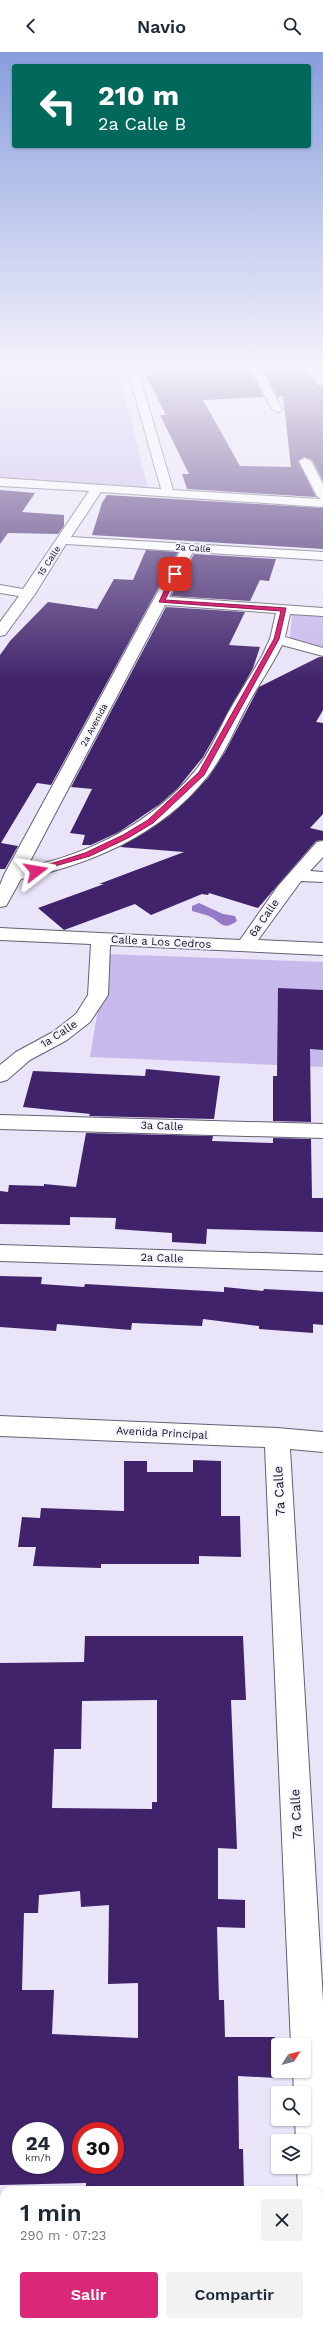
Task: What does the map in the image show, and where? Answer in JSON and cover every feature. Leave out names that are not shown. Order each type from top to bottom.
[{"type":"street","points":[[161,470],[168,493]]},
{"type":"street","points":[[310,470],[323,496]]},
{"type":"street","points":[[0,482],[323,503]]},
{"type":"street","name":"15 Calle","points":[[0,632],[6,615],[28,594],[63,540],[79,512],[97,489]]},
{"type":"street","name":"2a Calle","points":[[63,540],[323,556]]},
{"type":"street","name":"2a Avenida","points":[[0,902],[13,875],[189,547]]},
{"type":"street","points":[[0,589],[28,594]]},
{"type":"street","points":[[161,601],[323,612]]},
{"type":"street","points":[[13,875],[47,869],[88,855],[126,837],[151,822],[202,773],[276,639],[284,609]]},
{"type":"street","points":[[276,639],[323,652]]},
{"type":"street","points":[[296,876],[323,846]]},
{"type":"street","points":[[296,876],[323,878]]},
{"type":"street","name":"6a Calle","points":[[245,946],[284,890],[296,876]]},
{"type":"street","name":"Calle a Los Cedros","points":[[0,934],[101,947],[245,946],[323,949]]},
{"type":"street","name":"1a Calle","points":[[0,1076],[23,1056],[60,1036],[83,1018],[98,995],[101,947]]},
{"type":"street","name":"3a Calle","points":[[0,1122],[323,1131]]},
{"type":"street","name":"2a Calle","points":[[0,1253],[323,1263]]},
{"type":"street","name":"Avenida Principal","points":[[0,1426],[276,1438],[323,1442]]},
{"type":"street","name":"7a Calle","points":[[276,1438],[316,2186]]},
{"type":"shaded area","points":[[0,470],[143,470],[148,489],[0,478]]},
{"type":"shaded area","points":[[292,614],[323,616],[323,648],[290,639]]},
{"type":"shaded area","points":[[199,903],[223,914],[235,916],[237,921],[226,926],[209,916],[192,911],[192,906]]},
{"type":"shaded area","points":[[107,954],[323,962],[323,1067],[90,1057]]},
{"type":"building","points":[[187,470],[303,470],[316,497],[187,489],[182,474],[189,474]]},
{"type":"building","points":[[317,470],[323,470],[323,481]]},
{"type":"building","points":[[0,490],[35,493],[22,512],[64,515],[64,526],[58,534],[8,533],[0,544]]},
{"type":"building","points":[[107,495],[323,508],[323,549],[92,535],[102,503]]},
{"type":"building","points":[[146,550],[178,552],[51,785],[37,783],[1,843],[18,846],[5,869],[0,869],[0,655],[10,641],[48,602],[97,609],[114,579],[133,580]]},
{"type":"building","points":[[194,554],[276,559],[269,581],[260,580],[250,601],[171,596]]},
{"type":"building","points":[[166,607],[245,612],[229,645],[260,647],[253,668],[203,757],[178,788],[160,804],[119,832],[91,845],[82,845],[85,835],[70,833],[92,789],[71,787]]},
{"type":"building","points":[[319,657],[323,657],[323,710],[316,722],[323,723],[323,814],[310,828],[323,831],[323,840],[316,841],[258,908],[209,893],[208,895],[202,894],[151,915],[135,904],[64,930],[38,908],[104,884],[99,884],[184,852],[120,847],[169,816],[208,778],[225,752],[259,687]]},
{"type":"building","points":[[278,988],[323,990],[323,1050],[310,1049],[311,1122],[273,1121],[273,1076],[277,1076]]},
{"type":"building","points":[[146,1069],[220,1076],[214,1119],[89,1116],[90,1114],[23,1107],[33,1071],[145,1076]]},
{"type":"building","points":[[86,1133],[213,1136],[212,1141],[273,1143],[273,1138],[311,1139],[312,1198],[323,1198],[323,1232],[207,1229],[206,1244],[172,1242],[172,1233],[115,1229],[116,1218],[70,1217],[70,1225],[0,1224],[0,1191],[8,1192],[9,1185],[44,1186],[44,1184],[76,1187]]},
{"type":"building","points":[[0,1276],[42,1277],[41,1284],[84,1287],[85,1284],[224,1292],[224,1287],[263,1291],[264,1289],[323,1292],[323,1325],[313,1324],[313,1333],[259,1329],[259,1326],[203,1319],[202,1326],[132,1323],[131,1330],[57,1324],[56,1331],[0,1327]]},
{"type":"building","points":[[193,1460],[221,1461],[221,1516],[240,1516],[241,1557],[199,1556],[199,1564],[101,1564],[101,1568],[33,1566],[36,1547],[18,1547],[22,1517],[40,1518],[41,1508],[124,1511],[124,1461],[147,1461],[147,1472],[193,1472]]},
{"type":"building","points":[[85,1636],[243,1636],[246,1700],[231,1700],[237,1849],[218,1848],[218,1899],[245,1900],[245,1928],[217,1927],[219,2000],[224,2000],[225,2037],[275,2038],[271,2038],[271,2078],[238,2076],[239,2149],[243,2149],[244,2186],[86,2186],[86,2183],[0,2185],[0,1663],[84,1662]],"holes":[[[157,1700],[157,1802],[152,1802],[152,1809],[52,1808],[54,1749],[81,1749],[82,1701]],[[80,1891],[81,1907],[109,1905],[108,1984],[138,1983],[138,2038],[52,2034],[54,1990],[22,1990],[24,1913],[38,1913],[39,1895]]]},
{"type":"route","points":[[36,871],[47,869],[88,855],[126,837],[151,822],[180,795],[202,773],[276,639],[284,609],[161,601],[175,574]]}]
